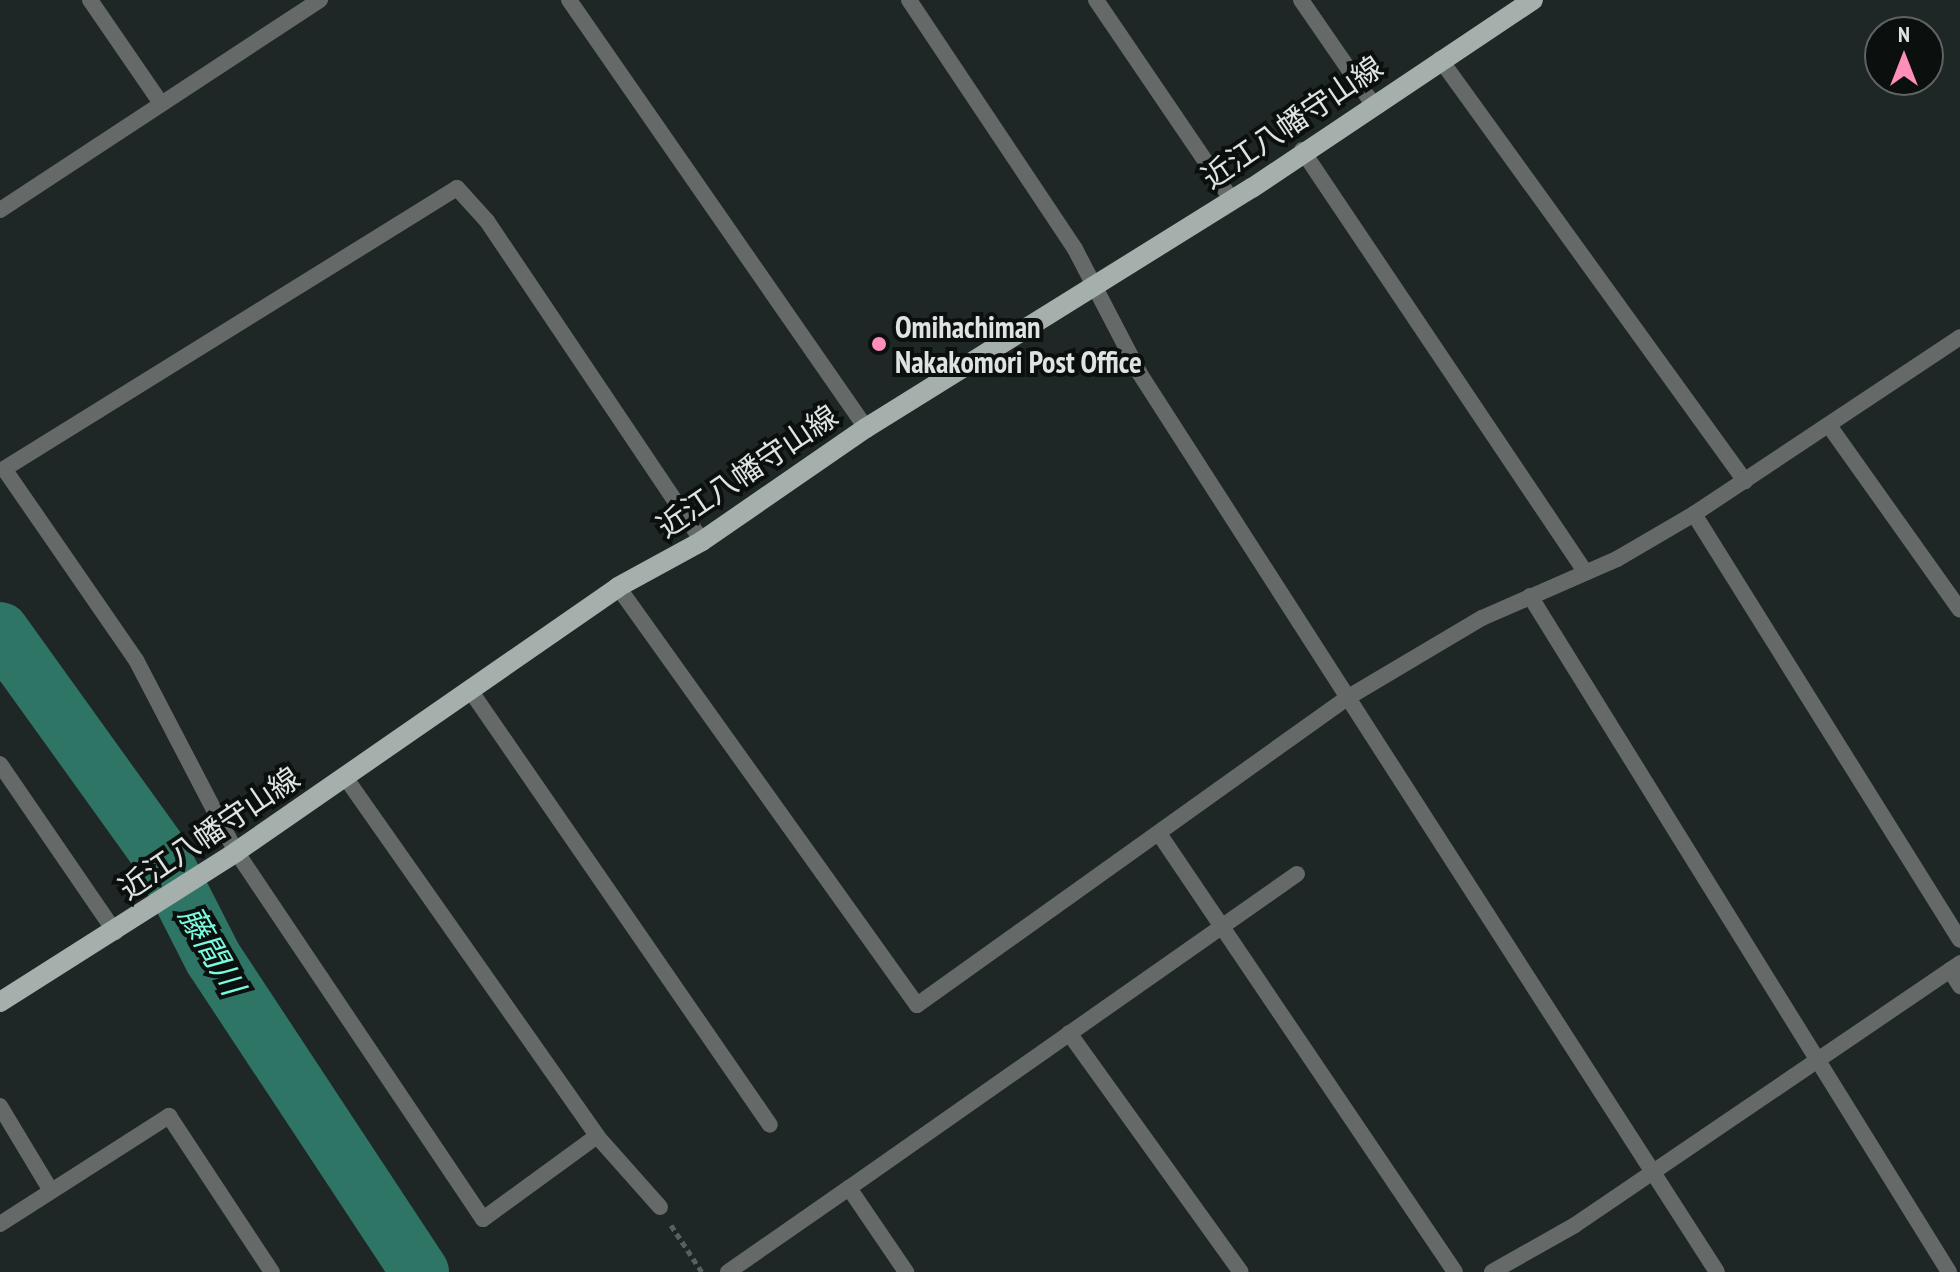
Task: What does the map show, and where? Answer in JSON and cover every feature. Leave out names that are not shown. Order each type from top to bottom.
[{"type":"main road","name":"近江八幡守山線","points":[[0,1002],[115,932],[236,852],[618,587],[702,541],[866,428],[1232,200],[1526,2]]},
{"type":"street","points":[[90,0],[160,102]]},
{"type":"street","points":[[0,210],[160,102],[320,0]]},
{"type":"street","points":[[569,0],[866,428]]},
{"type":"street","points":[[909,0],[1093,285],[1140,374],[1717,1272]]},
{"type":"street","points":[[1096,0],[1232,200]]},
{"type":"street","points":[[1301,0],[1372,103]]},
{"type":"street","points":[[1440,59],[1745,481]]},
{"type":"street","points":[[1302,150],[1584,570]]},
{"type":"street","points":[[597,1136],[483,1219],[236,852],[136,660],[4,469],[457,188],[487,221],[702,541]]},
{"type":"street","points":[[618,587],[917,1005],[1160,835],[1347,698],[1530,596],[1694,514],[1830,427],[1960,337]]},
{"type":"street","points":[[1830,427],[1960,610]]},
{"type":"street","points":[[1694,514],[1960,940]]},
{"type":"street","points":[[1530,596],[1819,1057],[1949,1272]]},
{"type":"street","points":[[470,690],[770,1125]]},
{"type":"street","points":[[1,769],[115,932]]},
{"type":"street","points":[[345,777],[597,1136],[660,1207]]},
{"type":"street","points":[[1160,835],[1455,1272]]},
{"type":"street","points":[[728,1272],[1297,874]]},
{"type":"street","points":[[1492,1272],[1652,1170],[1955,966],[1960,986]]},
{"type":"street","points":[[1069,1033],[1241,1272]]},
{"type":"street","points":[[0,1106],[51,1191]]},
{"type":"street","points":[[0,1224],[169,1116],[272,1272]]},
{"type":"street","points":[[849,1188],[906,1272]]},
{"type":"path","points":[[660,1207],[702,1272]]},
{"type":"waterway","name":"藤間川","points":[[0,631],[160,854],[213,958],[420,1272]]},
{"type":"place","name":"Omihachiman Nakakomori Post Office","points":[[879,344]]}]
